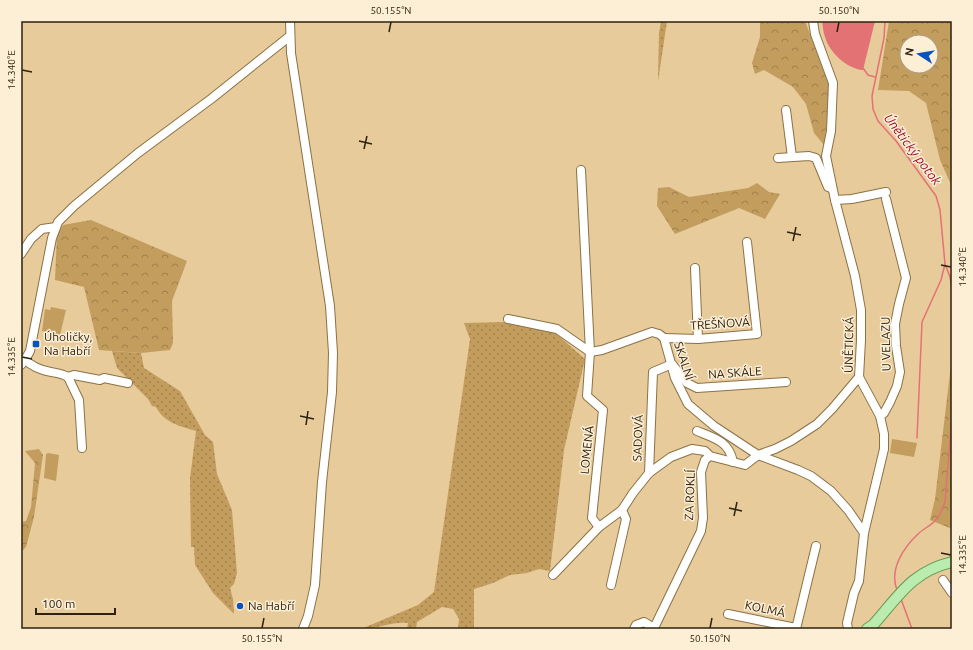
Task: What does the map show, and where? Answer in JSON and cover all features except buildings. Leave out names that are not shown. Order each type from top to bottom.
[{"type":"main road","points":[[867,629],[873,625],[908,584],[924,572],[952,562]]},
{"type":"street","points":[[290,21],[290,36],[330,306],[333,353],[332,392],[322,482],[315,585],[308,616],[303,629]]},
{"type":"street","name":"ÚNĚTICKÁ","points":[[813,21],[815,34],[833,84],[831,131],[826,156],[834,189],[835,200],[855,276],[861,310],[859,377],[880,416],[884,434],[884,449],[864,533],[859,581],[854,593],[847,623],[848,629]]},
{"type":"street","points":[[82,448],[79,400],[68,377],[64,374],[43,371],[23,363],[31,344],[50,247],[58,222],[74,206],[138,153],[211,99],[290,36]]},
{"type":"street","points":[[786,110],[792,157]]},
{"type":"street","points":[[778,158],[809,156],[816,158],[828,187],[834,189]]},
{"type":"street","points":[[581,170],[590,352]]},
{"type":"street","name":"U VELAZU","points":[[835,200],[886,195],[906,278],[895,324],[896,346],[900,372],[897,386],[890,402],[884,413],[880,416]]},
{"type":"street","points":[[21,254],[31,240],[42,229],[56,227]]},
{"type":"street","name":"TŘEŠŇOVÁ","points":[[664,338],[698,339],[757,334],[747,242]]},
{"type":"street","points":[[694,268],[698,339]]},
{"type":"street","points":[[508,319],[557,328],[590,352]]},
{"type":"street","name":"SKALNÍ","points":[[590,352],[602,350],[652,332],[659,334],[664,338],[675,378],[688,404],[714,426],[758,455],[811,476],[831,491],[848,510],[864,533]]},
{"type":"street","name":"LOMENÁ","points":[[590,352],[587,396],[603,410],[592,518],[599,528]]},
{"type":"street","name":"NA SKÁLE","points":[[672,364],[687,384],[697,388],[786,382]]},
{"type":"street","name":"SADOVÁ","points":[[622,510],[632,493],[649,474],[653,372],[672,364]]},
{"type":"street","points":[[68,377],[74,375],[100,380],[104,378],[128,383]]},
{"type":"street","points":[[649,474],[671,457],[692,448],[705,451],[710,456],[745,465],[758,455],[775,450],[791,441],[816,424],[832,409],[859,377]]},
{"type":"street","points":[[697,431],[718,440],[727,446],[732,454],[733,462]]},
{"type":"street","name":"ZA ROKLÍ","points":[[634,629],[636,625],[644,622],[656,628],[701,531],[701,472],[705,460],[710,456]]},
{"type":"street","points":[[553,575],[599,528],[622,510],[626,519],[611,585]]},
{"type":"street","points":[[796,629],[816,546]]},
{"type":"street","points":[[943,580],[952,593]]},
{"type":"street","name":"KOLMÁ","points":[[728,614],[796,629]]},
{"type":"green space","points":[[661,21],[667,21],[658,82],[659,33]]},
{"type":"green space","points":[[760,21],[805,21],[831,90],[824,145],[814,133],[806,104],[793,87],[764,70],[755,74],[752,63],[760,37]]},
{"type":"green space","points":[[889,21],[952,21],[952,187],[940,160],[926,103],[909,91],[878,90]]},
{"type":"green space","points":[[757,183],[769,192],[780,194],[765,219],[739,208],[675,234],[657,206],[658,188],[669,187],[689,197],[748,188]]},
{"type":"green space","points":[[91,220],[187,261],[172,301],[173,343],[170,350],[141,353],[99,350],[84,287],[55,280],[57,234],[63,225]]},
{"type":"green space","points":[[51,307],[66,310],[60,335],[42,331],[45,309],[50,310]]},
{"type":"green space","points":[[506,322],[554,332],[585,359],[564,450],[550,571],[539,569],[527,573],[510,575],[493,583],[474,589],[474,629],[458,629],[459,619],[453,609],[442,607],[417,622],[416,629],[407,629],[408,623],[402,623],[361,629],[418,605],[434,592],[470,339],[464,323]]},
{"type":"green space","points":[[112,351],[141,353],[144,368],[180,391],[205,435],[213,442],[217,474],[232,510],[237,573],[234,584],[230,588],[233,599],[234,614],[213,593],[195,565],[194,547],[191,547],[190,478],[196,431],[173,423],[163,417],[156,407],[152,406],[148,399],[117,368]]},
{"type":"green space","points":[[952,356],[952,529],[930,520],[935,499]]},
{"type":"green space","points":[[892,439],[917,443],[914,457],[890,453]]},
{"type":"green space","points":[[39,449],[43,455],[34,517],[26,547],[21,552],[21,522],[26,521],[31,507],[35,463],[25,451]]},
{"type":"green space","points":[[46,454],[59,455],[56,481],[44,478]]},
{"type":"shaded area","points":[[822,21],[875,21],[863,70],[851,67],[835,54],[827,43]]},
{"type":"waterway","name":"Únětický potok","points":[[885,21],[884,38],[872,96],[873,109],[878,121],[896,141],[936,196],[940,210],[945,264],[952,288]]},
{"type":"waterway","points":[[863,68],[868,75],[875,77]]},
{"type":"waterway","points":[[917,438],[922,322],[941,280],[945,264]]},
{"type":"waterway","name":"Únětický potok","points":[[897,590],[895,575],[899,560],[912,540],[937,519],[945,502],[952,415]]},
{"type":"waterway","name":"Únětický potok","points":[[901,599],[912,629]]},
{"type":"place","name":"Úholičky, Na Habří","points":[[36,344]]},
{"type":"place","name":"Na Habří","points":[[240,606]]}]
